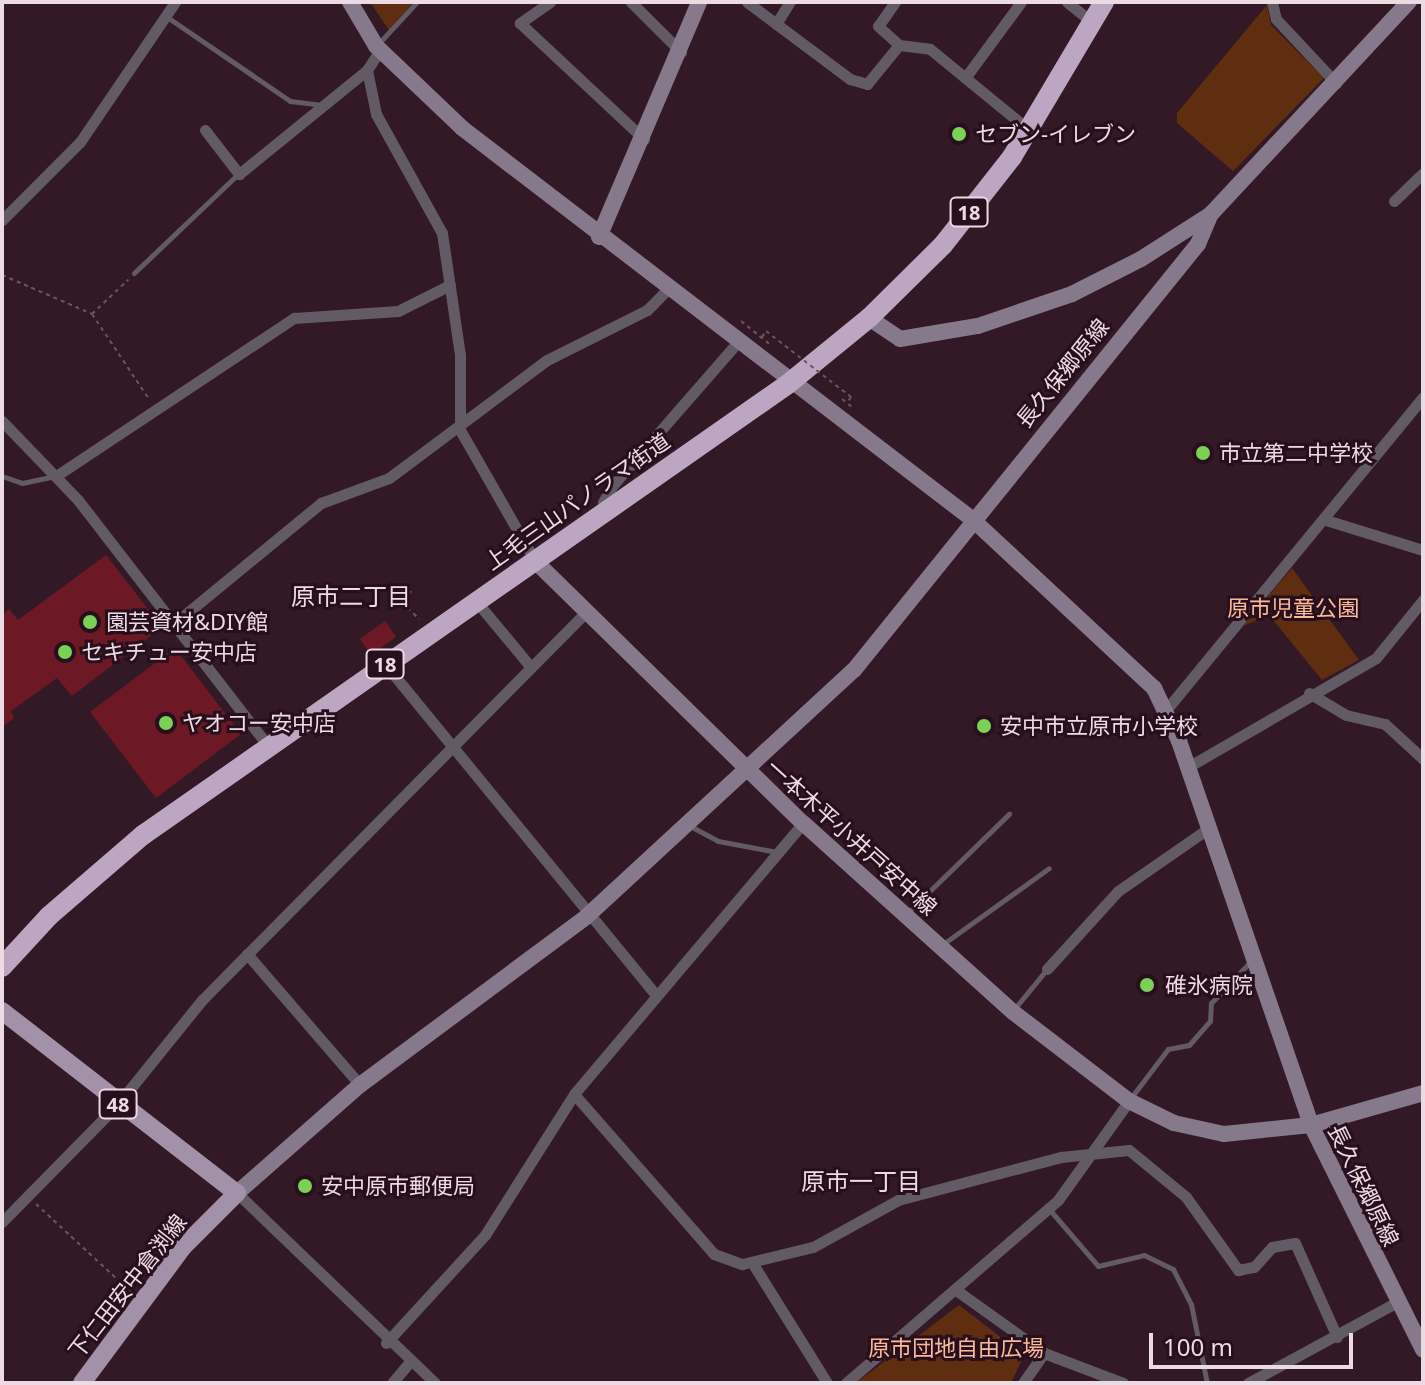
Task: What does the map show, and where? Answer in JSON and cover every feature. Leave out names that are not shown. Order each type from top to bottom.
[{"type":"highway","name":"上毛三山パノラマ街道","points":[[2,967],[95,873],[430,632],[788,384],[869,318],[943,245],[1029,130],[1104,2]]},
{"type":"main road","name":"長久保郷原線","points":[[350,2],[378,48],[473,137],[788,384],[972,519],[1113,646],[1166,710],[1311,1125],[1397,1302],[1421,1343]]},
{"type":"main road","points":[[599,237],[644,139],[699,2]]},
{"type":"main road","name":"長久保郷原線","points":[[745,770],[900,620],[972,519],[1198,244],[1211,214],[1409,2]]},
{"type":"main road","points":[[869,318],[900,339],[978,326],[1072,294],[1211,214]]},
{"type":"main road","points":[[535,561],[584,614],[745,770]]},
{"type":"main road","name":"一本木平小井戸安中線","points":[[237,1193],[360,1085],[586,917],[745,770],[1013,1012],[1129,1101],[1212,1132],[1311,1125],[1423,1093]]},
{"type":"main road","name":"48","points":[[2,1011],[118,1104],[237,1193]]},
{"type":"main road","name":"下仁田安中倉渕線","points":[[82,1383],[141,1301],[237,1193]]},
{"type":"street","points":[[2,220],[80,142],[175,2]]},
{"type":"street","points":[[550,2],[520,23],[644,139]]},
{"type":"street","points":[[631,2],[681,52]]},
{"type":"street","points":[[747,2],[850,79],[867,84],[899,45]]},
{"type":"street","points":[[776,24],[790,2]]},
{"type":"street","points":[[895,2],[878,26],[899,45],[930,49],[1029,130]]},
{"type":"street","points":[[965,78],[1021,2]]},
{"type":"street","points":[[1067,2],[1093,23]]},
{"type":"street","points":[[1272,2],[1276,19],[1336,83]]},
{"type":"street","points":[[205,130],[239,174],[367,70],[378,48]]},
{"type":"street","points":[[367,70],[376,114],[442,233],[460,355],[460,430],[535,561]]},
{"type":"street","points":[[1394,201],[1423,173]]},
{"type":"street","points":[[56,476],[294,318],[398,311],[450,285]]},
{"type":"street","points":[[176,622],[321,503],[389,478],[460,430],[547,360],[647,310],[667,290]]},
{"type":"street","points":[[609,509],[603,502],[613,485],[736,344]]},
{"type":"street","points":[[1166,710],[1326,520],[1423,397]]},
{"type":"street","points":[[2,421],[56,476],[176,622],[269,747]]},
{"type":"street","points":[[1326,520],[1423,550]]},
{"type":"street","points":[[1188,767],[1309,693],[1376,658],[1423,600]]},
{"type":"street","points":[[476,601],[530,666]]},
{"type":"street","points":[[2,1222],[118,1104],[247,954],[584,614]]},
{"type":"street","points":[[385,664],[454,743],[586,917],[657,996]]},
{"type":"street","points":[[1309,693],[1346,715],[1385,724],[1423,759]]},
{"type":"street","points":[[386,1343],[485,1235],[574,1094],[803,823]]},
{"type":"street","points":[[1047,969],[1118,891],[1209,828]]},
{"type":"street","points":[[247,954],[360,1085]]},
{"type":"street","points":[[574,1094],[714,1254],[753,1264],[813,1247],[898,1200],[1097,1151],[1129,1150],[1186,1197],[1238,1270],[1254,1267],[1272,1247],[1295,1243],[1337,1337]]},
{"type":"street","points":[[846,1383],[1048,1208],[1097,1151],[1129,1101]]},
{"type":"street","points":[[237,1193],[386,1343],[435,1383]]},
{"type":"street","points":[[753,1264],[827,1383]]},
{"type":"street","points":[[956,1290],[1044,1353],[1123,1383]]},
{"type":"street","points":[[1248,1383],[1397,1302]]},
{"type":"street","points":[[1023,1383],[1044,1353]]},
{"type":"street","points":[[392,1383],[408,1364]]},
{"type":"lane","points":[[378,48],[417,2]]},
{"type":"lane","points":[[167,17],[290,101],[325,105]]},
{"type":"lane","points":[[134,273],[239,174]]},
{"type":"lane","points":[[2,476],[22,483],[56,476]]},
{"type":"lane","points":[[905,915],[1009,814]]},
{"type":"lane","points":[[687,824],[718,841],[778,852]]},
{"type":"lane","points":[[940,946],[1049,868]]},
{"type":"lane","points":[[1129,1101],[1168,1049],[1189,1045],[1210,1021],[1211,1003],[1254,960]]},
{"type":"lane","points":[[1013,1012],[1047,969]]},
{"type":"lane","points":[[1048,1208],[1098,1266],[1144,1255],[1173,1269],[1191,1304],[1207,1383]]},
{"type":"path","points":[[92,314],[134,273]]},
{"type":"path","points":[[2,275],[92,314],[157,410]]},
{"type":"path","points":[[741,321],[779,352]]},
{"type":"path","points":[[762,337],[766,331],[851,397],[847,403]]},
{"type":"path","points":[[411,591],[402,602],[430,632]]},
{"type":"path","points":[[28,1196],[141,1301]]},
{"type":"green space","points":[[370,2],[414,2],[389,30]]},
{"type":"green space","points":[[1267,5],[1271,25],[1324,78],[1233,171],[1177,123],[1177,113]]},
{"type":"green space","name":"原市児童公園","points":[[1292,568],[1359,660],[1322,680],[1269,615],[1243,626]]},
{"type":"green space","name":"原市団地自由広場","points":[[959,1305],[1024,1355],[1011,1383],[856,1383]]},
{"type":"building","name":"セキチュー安中店","points":[[106,555],[162,627],[72,696],[57,678],[11,711],[14,718],[2,727],[2,615],[9,609],[18,620]]},
{"type":"building","points":[[385,621],[396,637],[371,655],[360,639]]},
{"type":"building","name":"ヤオコー安中店","points":[[175,648],[241,734],[156,798],[90,712]]},
{"type":"place","name":"セブン-イレブン","points":[[959,134]]},
{"type":"place","name":"市立第二中学校","points":[[1203,453]]},
{"type":"place","name":"園芸資材&DIY館","points":[[90,622]]},
{"type":"place","name":"セキチュー安中店","points":[[65,652]]},
{"type":"place","name":"ヤオコー安中店","points":[[166,723]]},
{"type":"place","name":"安中市立原市小学校","points":[[984,726]]},
{"type":"place","name":"碓氷病院","points":[[1147,985]]},
{"type":"place","name":"安中原市郵便局","points":[[305,1186]]},
{"type":"district","name":"原市二丁目","points":[[351,596]]},
{"type":"district","name":"原市一丁目","points":[[861,1181]]}]
